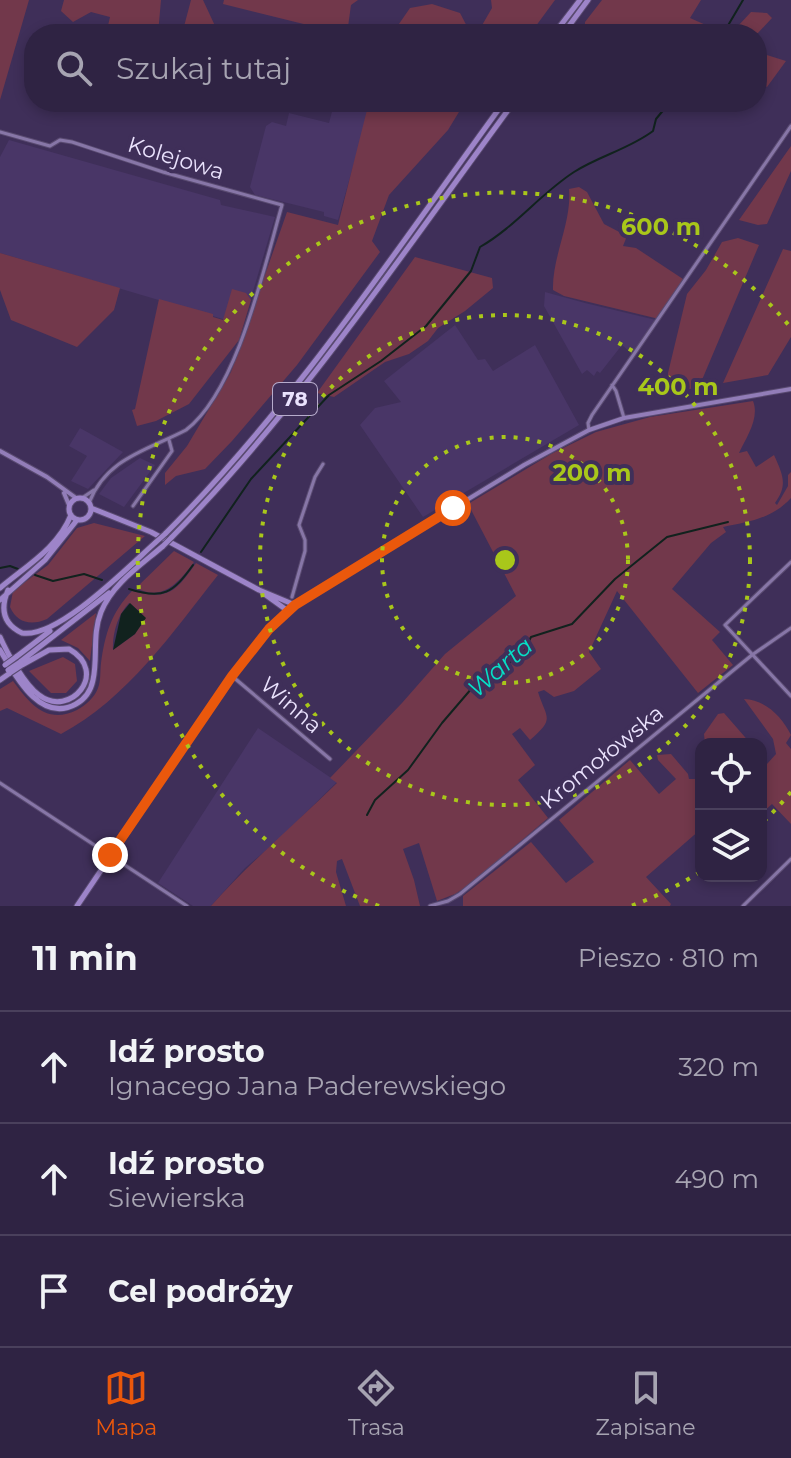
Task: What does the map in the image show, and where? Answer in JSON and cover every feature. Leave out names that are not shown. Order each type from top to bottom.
[{"type":"main road","points":[[562,24],[580,0]]},
{"type":"main road","points":[[570,24],[588,0]]},
{"type":"main road","name":"78","points":[[19,661],[159,537],[227,470],[288,397],[497,112]]},
{"type":"main road","name":"78","points":[[0,678],[6,669],[113,590],[172,541],[226,482],[279,419],[507,112]]},
{"type":"main road","points":[[77,906],[232,676],[274,623],[295,605],[550,449],[589,430],[624,418],[791,389]]},
{"type":"main road","points":[[0,451],[111,518],[172,541],[259,590],[295,605]]},
{"type":"main road","points":[[60,487],[71,515],[77,520]]},
{"type":"main road","points":[[69,505],[79,498]]},
{"type":"main road","points":[[88,516],[90,505]]},
{"type":"main road","points":[[0,600],[2,588],[49,547],[71,515]]},
{"type":"main road","points":[[2,588],[45,560],[77,520],[88,516],[111,518]]},
{"type":"main road","points":[[2,588],[4,613],[15,630],[35,634],[61,624]]},
{"type":"main road","points":[[0,650],[39,702],[54,708],[75,704],[88,693],[92,683],[98,622],[113,590]]},
{"type":"main road","points":[[259,590],[288,611]]},
{"type":"main road","points":[[274,623],[275,604]]},
{"type":"main road","points":[[0,637],[35,692],[43,698],[53,701],[68,699],[80,690],[87,677],[84,663],[69,649],[49,650],[19,661]]},
{"type":"street","points":[[589,430],[589,420],[612,385],[791,126]]},
{"type":"street","name":"Kolejowa","points":[[0,132],[50,146],[60,140],[282,205],[244,333],[227,374],[193,424],[168,439]]},
{"type":"street","points":[[612,385],[624,418]]},
{"type":"street","points":[[79,498],[97,487],[123,459],[168,439],[172,451],[133,506]]},
{"type":"street","points":[[292,597],[305,551],[305,540],[299,525],[315,477],[323,464]]},
{"type":"street","points":[[90,505],[97,487]]},
{"type":"street","points":[[791,562],[725,625],[791,696]]},
{"type":"street","name":"Kromołowska","points":[[430,906],[460,894],[752,655],[791,628]]},
{"type":"street","name":"Winna","points":[[232,676],[330,759]]},
{"type":"street","points":[[0,783],[187,906]]},
{"type":"street","points":[[743,906],[791,859]]},
{"type":"shaded area","points":[[0,0],[29,0],[0,100]]},
{"type":"shaded area","points":[[64,0],[161,0],[159,24],[108,24],[110,17],[91,12],[73,22],[61,11]]},
{"type":"shaded area","points":[[191,0],[203,0],[214,24],[185,24]]},
{"type":"shaded area","points":[[224,0],[358,0],[351,5],[348,24],[304,24],[223,4]]},
{"type":"shaded area","points":[[491,0],[555,0],[537,24],[483,24],[492,8]]},
{"type":"shaded area","points":[[602,0],[701,0],[690,18],[704,24],[585,24]]},
{"type":"shaded area","points":[[432,4],[460,13],[466,24],[399,24],[410,8]]},
{"type":"shaded area","points":[[751,12],[767,13],[772,18],[766,24],[740,24]]},
{"type":"shaded area","points":[[767,55],[786,61],[767,87]]},
{"type":"shaded area","points":[[332,112],[368,112],[338,220],[324,216],[324,212],[255,195],[250,187],[266,126],[272,122],[286,126],[289,113],[329,123]]},
{"type":"shaded area","points":[[366,112],[459,112],[448,130],[389,195],[372,241],[380,252],[297,365],[205,469],[176,476],[165,485],[165,473],[187,446],[231,372],[287,212],[338,225]]},
{"type":"shaded area","points":[[9,140],[220,200],[221,205],[275,217],[243,325],[0,253],[0,157]]},
{"type":"shaded area","points":[[791,146],[791,171],[767,224],[739,220]]},
{"type":"shaded area","points":[[579,187],[587,192],[604,224],[627,236],[623,246],[636,248],[683,279],[659,319],[564,296],[553,290],[568,214],[569,189]]},
{"type":"shaded area","points":[[738,238],[759,245],[699,387],[667,394],[668,373],[687,294],[722,242]]},
{"type":"shaded area","points":[[783,249],[791,251],[791,337],[768,375],[723,383]]},
{"type":"shaded area","points":[[0,253],[120,288],[114,310],[77,347],[11,320],[0,290]]},
{"type":"shaded area","points":[[415,257],[492,278],[493,288],[438,328],[428,341],[409,354],[385,362],[334,397],[317,393]]},
{"type":"shaded area","points":[[232,289],[246,293],[251,300],[239,340],[189,404],[156,421],[137,426],[132,410],[135,409],[159,299],[213,314],[213,317],[223,320]]},
{"type":"shaded area","points":[[545,292],[656,320],[632,354],[622,345],[600,373],[597,371],[594,376],[587,370],[582,374],[544,306]]},
{"type":"shaded area","points":[[455,325],[478,360],[485,359],[493,371],[535,345],[579,425],[423,517],[360,425],[375,408],[401,402],[384,381]]},
{"type":"shaded area","points":[[753,401],[755,414],[739,453],[747,451],[756,467],[774,455],[783,480],[782,491],[775,503],[777,505],[788,486],[791,472],[791,498],[768,515],[723,527],[726,532],[711,543],[672,589],[720,632],[712,640],[733,665],[698,693],[617,591],[589,652],[601,669],[574,691],[554,697],[544,690],[538,692],[547,718],[543,727],[530,740],[520,728],[512,734],[535,765],[518,780],[548,818],[469,885],[437,901],[419,843],[403,849],[420,906],[360,906],[342,859],[337,861],[336,872],[346,906],[211,906],[337,783],[330,778],[445,654],[516,596],[468,504],[551,454],[596,432],[650,417]]},
{"type":"shaded area","points":[[80,428],[123,452],[88,489],[71,481],[87,456],[69,446]]},
{"type":"shaded area","points":[[140,458],[155,465],[124,507],[99,494],[111,478]]},
{"type":"shaded area","points":[[94,523],[145,536],[47,619],[30,622],[16,617],[10,607],[13,591],[48,565],[77,528]]},
{"type":"shaded area","points":[[174,551],[194,562],[176,583],[154,593],[136,588]]},
{"type":"shaded area","points":[[196,563],[218,575],[147,663],[85,719],[61,734],[7,708],[0,711],[0,689],[13,681],[33,704],[48,713],[66,714],[84,706],[98,688],[107,633],[125,599],[132,591],[154,595],[170,592]],"holes":[[[129,603],[140,612],[135,634],[113,650],[116,625],[125,608]]]},
{"type":"shaded area","points":[[130,603],[146,618],[135,634],[113,650],[121,614]]},
{"type":"shaded area","points":[[96,613],[90,661],[78,648],[61,640]]},
{"type":"shaded area","points":[[63,657],[75,664],[77,681],[66,693],[51,693],[29,671]]},
{"type":"shaded area","points":[[744,699],[772,711],[791,735],[786,743],[791,749],[791,824],[772,804],[767,809],[767,764],[776,754],[773,739]]},
{"type":"shaded area","points":[[724,713],[746,738],[704,738],[718,714]]},
{"type":"shaded area","points":[[258,728],[337,782],[245,868],[211,906],[193,906],[158,883]]},
{"type":"shaded area","points":[[671,754],[689,779],[695,779],[695,834],[646,877],[670,906],[463,906],[463,896],[531,842],[566,883],[594,862],[559,820],[630,760],[659,794],[676,779],[657,755]]},
{"type":"waterway","points":[[729,24],[743,0]]},
{"type":"waterway","points":[[201,552],[251,479],[329,395],[381,361],[426,326],[471,271],[480,247],[574,172],[653,131],[662,112]]},
{"type":"waterway","name":"Warta","points":[[367,815],[375,800],[408,770],[472,688],[517,658],[531,637],[572,624],[615,579],[667,537],[728,522]]},
{"type":"waterway","points":[[129,589],[151,594],[166,592],[193,565]]},
{"type":"waterway","points":[[0,568],[10,566],[18,569]]},
{"type":"waterway","points":[[35,575],[53,581],[84,574],[102,580]]},
{"type":"route","points":[[110,855],[232,676],[274,623],[295,605],[453,508]]}]
